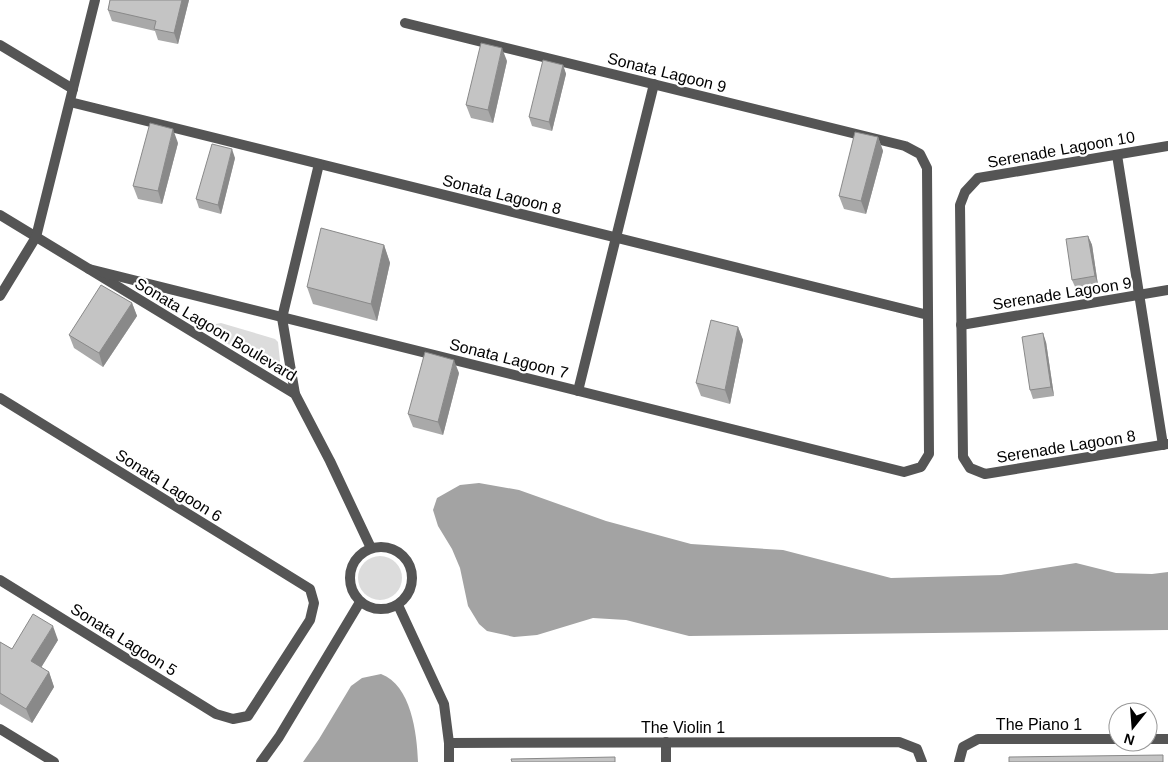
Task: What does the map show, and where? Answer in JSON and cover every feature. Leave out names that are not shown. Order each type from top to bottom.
[{"type":"street","points":[[0,296],[36,237],[95,0]]},
{"type":"street","name":"Sonata Lagoon 9","points":[[405,23],[905,146],[920,154],[927,168],[928,315]]},
{"type":"street","points":[[0,45],[73,89]]},
{"type":"street","points":[[578,391],[654,84]]},
{"type":"street","name":"Sonata Lagoon 8","points":[[70,102],[928,315]]},
{"type":"street","name":"Serenade Lagoon 10","points":[[961,325],[960,205],[965,192],[978,178],[1168,146]]},
{"type":"street","points":[[1116,155],[1166,445]]},
{"type":"street","points":[[295,394],[282,318],[319,164]]},
{"type":"street","name":"Sonata Lagoon Boulevard","points":[[0,216],[295,394],[330,461],[371,548]]},
{"type":"street","name":"Sonata Lagoon 7","points":[[89,270],[904,472],[921,467],[929,454],[928,315]]},
{"type":"street","name":"Serenade Lagoon 9","points":[[961,325],[1168,290]]},
{"type":"street","name":"Serenade Lagoon 8","points":[[961,325],[963,457],[970,468],[985,474],[1166,445]]},
{"type":"street","name":"Sonata Lagoon 6","points":[[0,398],[310,589],[314,603],[310,620],[248,716],[233,719]]},
{"type":"street","points":[[386,547],[400,553],[410,564],[413,579],[408,594],[398,605],[386,610],[372,609],[360,602],[352,592],[349,579],[351,566],[359,555],[371,548],[386,547]]},
{"type":"street","name":"Sonata Lagoon 5","points":[[0,580],[216,714],[233,719]]},
{"type":"street","points":[[261,762],[279,737],[360,602]]},
{"type":"street","points":[[398,605],[444,704],[449,743],[449,762]]},
{"type":"street","points":[[0,729],[54,762]]},
{"type":"street","name":"The Piano 1","points":[[959,762],[963,747],[978,739],[1108,739]]},
{"type":"street","points":[[666,742],[666,762]]},
{"type":"street","name":"The Violin 1","points":[[449,743],[899,742],[917,749],[922,762]]},
{"type":"shaded area","points":[[221,323],[275,339],[278,342],[280,361],[275,368],[268,368],[216,337],[213,329],[216,324]]},
{"type":"shaded area","points":[[479,483],[519,490],[606,521],[691,544],[783,550],[891,578],[1001,575],[1076,563],[1116,573],[1152,574],[1168,572],[1168,630],[689,636],[626,620],[593,618],[537,635],[514,637],[487,631],[479,624],[468,606],[460,568],[452,549],[438,526],[433,510],[437,498],[460,485]]},
{"type":"shaded area","points":[[380,556],[392,560],[398,566],[402,578],[398,590],[392,596],[380,600],[368,596],[362,590],[358,578],[362,566],[368,560]]},
{"type":"shaded area","points":[[381,674],[399,688],[406,699],[414,724],[418,762],[303,762],[351,686],[362,678]]},
{"type":"building","points":[[110,0],[182,0],[174,33],[154,29],[156,21],[108,10]]},
{"type":"building","points":[[481,43],[502,48],[488,110],[466,105]]},
{"type":"building","points":[[543,60],[563,65],[549,122],[529,117]]},
{"type":"building","points":[[150,123],[173,129],[158,191],[133,186]]},
{"type":"building","points":[[855,132],[878,137],[861,201],[839,196]]},
{"type":"building","points":[[212,144],[232,149],[218,205],[196,199]]},
{"type":"building","points":[[321,228],[384,245],[371,304],[307,287]]},
{"type":"building","points":[[1088,236],[1095,276],[1072,280],[1066,239]]},
{"type":"building","points":[[101,285],[132,303],[99,353],[69,335]]},
{"type":"building","points":[[711,320],[738,327],[725,390],[696,383]]},
{"type":"building","points":[[1043,333],[1051,387],[1030,390],[1022,337]]},
{"type":"building","points":[[425,352],[454,360],[438,422],[408,414]]},
{"type":"building","points":[[33,614],[53,626],[31,661],[49,672],[26,709],[0,693],[0,642],[12,649]]},
{"type":"building","points":[[1163,755],[1163,762],[1009,762],[1009,757]]},
{"type":"building","points":[[615,757],[615,762],[512,762],[511,759]]}]
